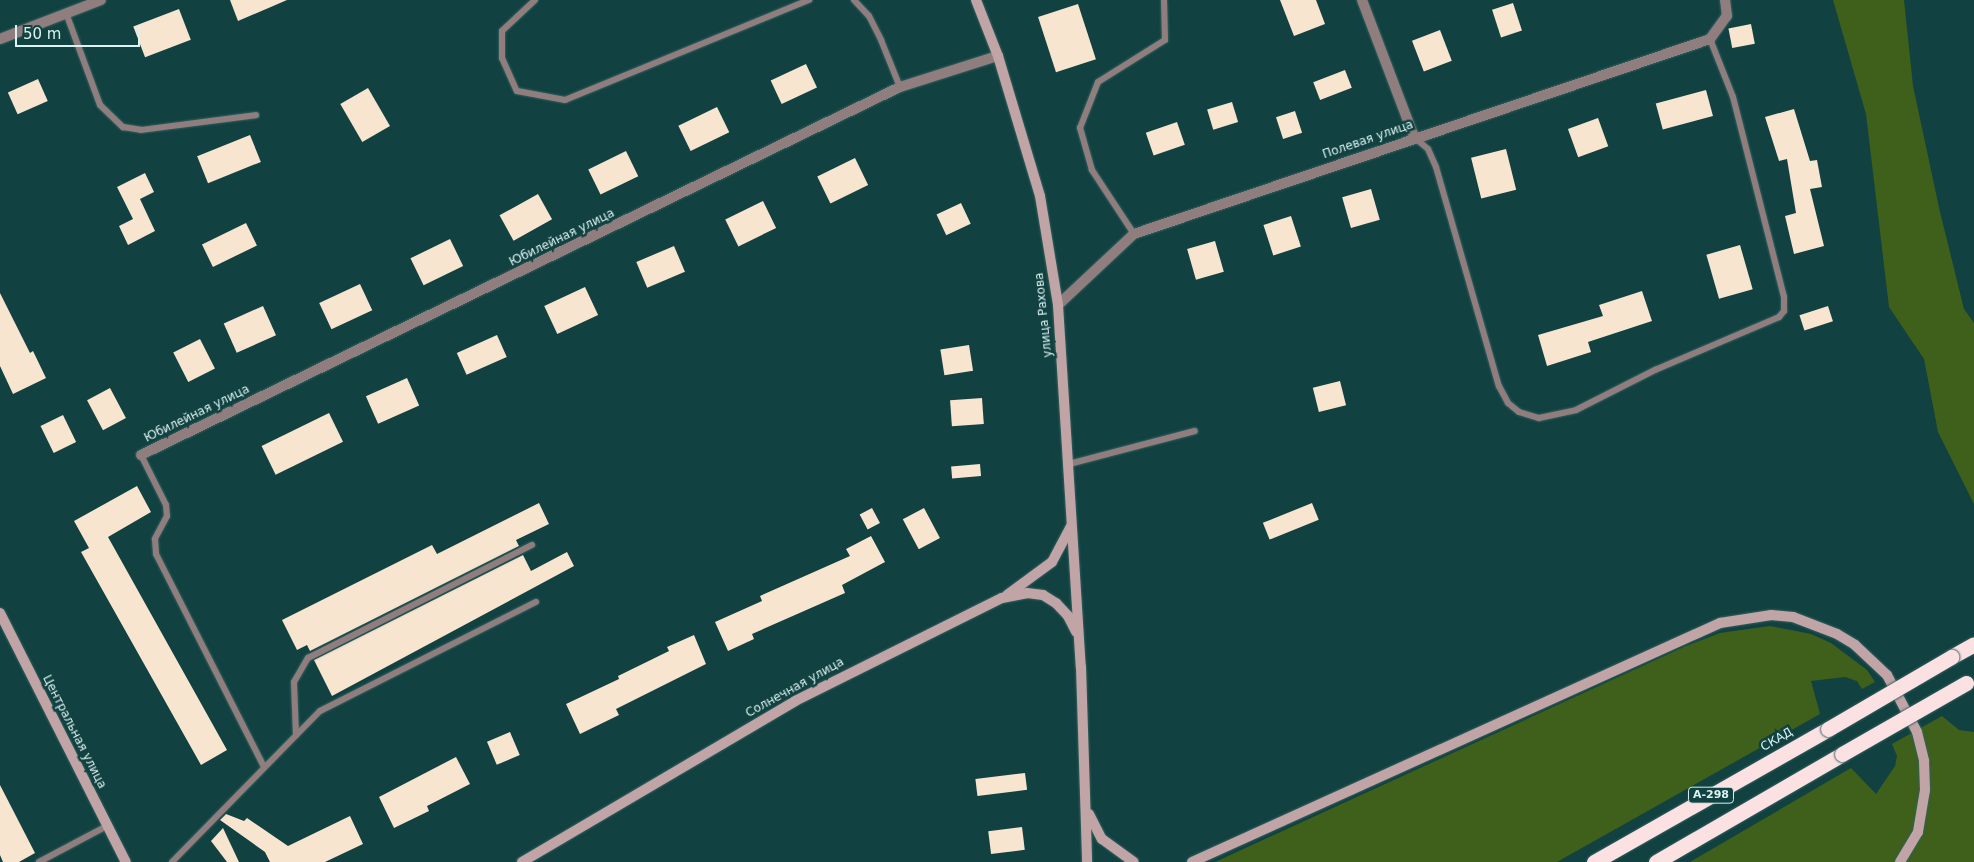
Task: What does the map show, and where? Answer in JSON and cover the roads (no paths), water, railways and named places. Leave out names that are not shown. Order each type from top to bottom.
[{"type":"highway","name":"СКАД","points":[[1594,862],[1974,644]]},
{"type":"highway","name":"А-298","points":[[1656,862],[1970,681]]},
{"type":"main road","name":"улица Рахова","points":[[976,0],[998,56],[1040,196],[1058,304],[1069,464],[1087,808],[1087,862]]},
{"type":"main road","points":[[1002,598],[1052,562],[1072,525]]},
{"type":"main road","name":"Солнечная улица","points":[[522,862],[795,700],[1002,598],[1027,593],[1043,595],[1056,603],[1068,616],[1078,637]]},
{"type":"main road","name":"Центральная улица","points":[[0,613],[126,862]]},
{"type":"main road","points":[[1192,862],[1720,622],[1771,615],[1793,617],[1837,634],[1872,660],[1892,684],[1917,732],[1924,760],[1925,790],[1918,832],[1900,862]]},
{"type":"main road","points":[[1087,808],[1102,839],[1134,862]]},
{"type":"street","points":[[0,39],[100,0]]},
{"type":"street","points":[[1362,0],[1414,137]]},
{"type":"street","points":[[1710,38],[1727,16],[1725,0]]},
{"type":"street","name":"Полевая улица","points":[[1058,304],[1134,234],[1414,137],[1710,38]]},
{"type":"street","name":"Юбилейная улица","points":[[141,455],[900,87],[998,56]]},
{"type":"lane","points":[[534,0],[502,31],[502,58],[517,91],[565,100],[809,0]]},
{"type":"lane","points":[[854,0],[869,16],[900,87]]},
{"type":"lane","points":[[1134,234],[1092,170],[1080,128],[1098,82],[1165,40],[1164,0]]},
{"type":"lane","points":[[66,13],[100,105],[123,126],[141,130],[256,115]]},
{"type":"lane","points":[[1414,137],[1428,149],[1436,167],[1499,386],[1508,403],[1519,412],[1539,418],[1576,410],[1655,370],[1779,317],[1784,311],[1784,297],[1733,97],[1710,38]]},
{"type":"lane","points":[[1069,464],[1195,431]]},
{"type":"lane","points":[[141,455],[166,505],[167,516],[155,539],[156,554],[264,768]]},
{"type":"lane","points":[[296,735],[294,682],[308,658],[532,545]]},
{"type":"lane","points":[[172,862],[320,711],[536,602]]},
{"type":"lane","points":[[39,862],[107,826]]}]
